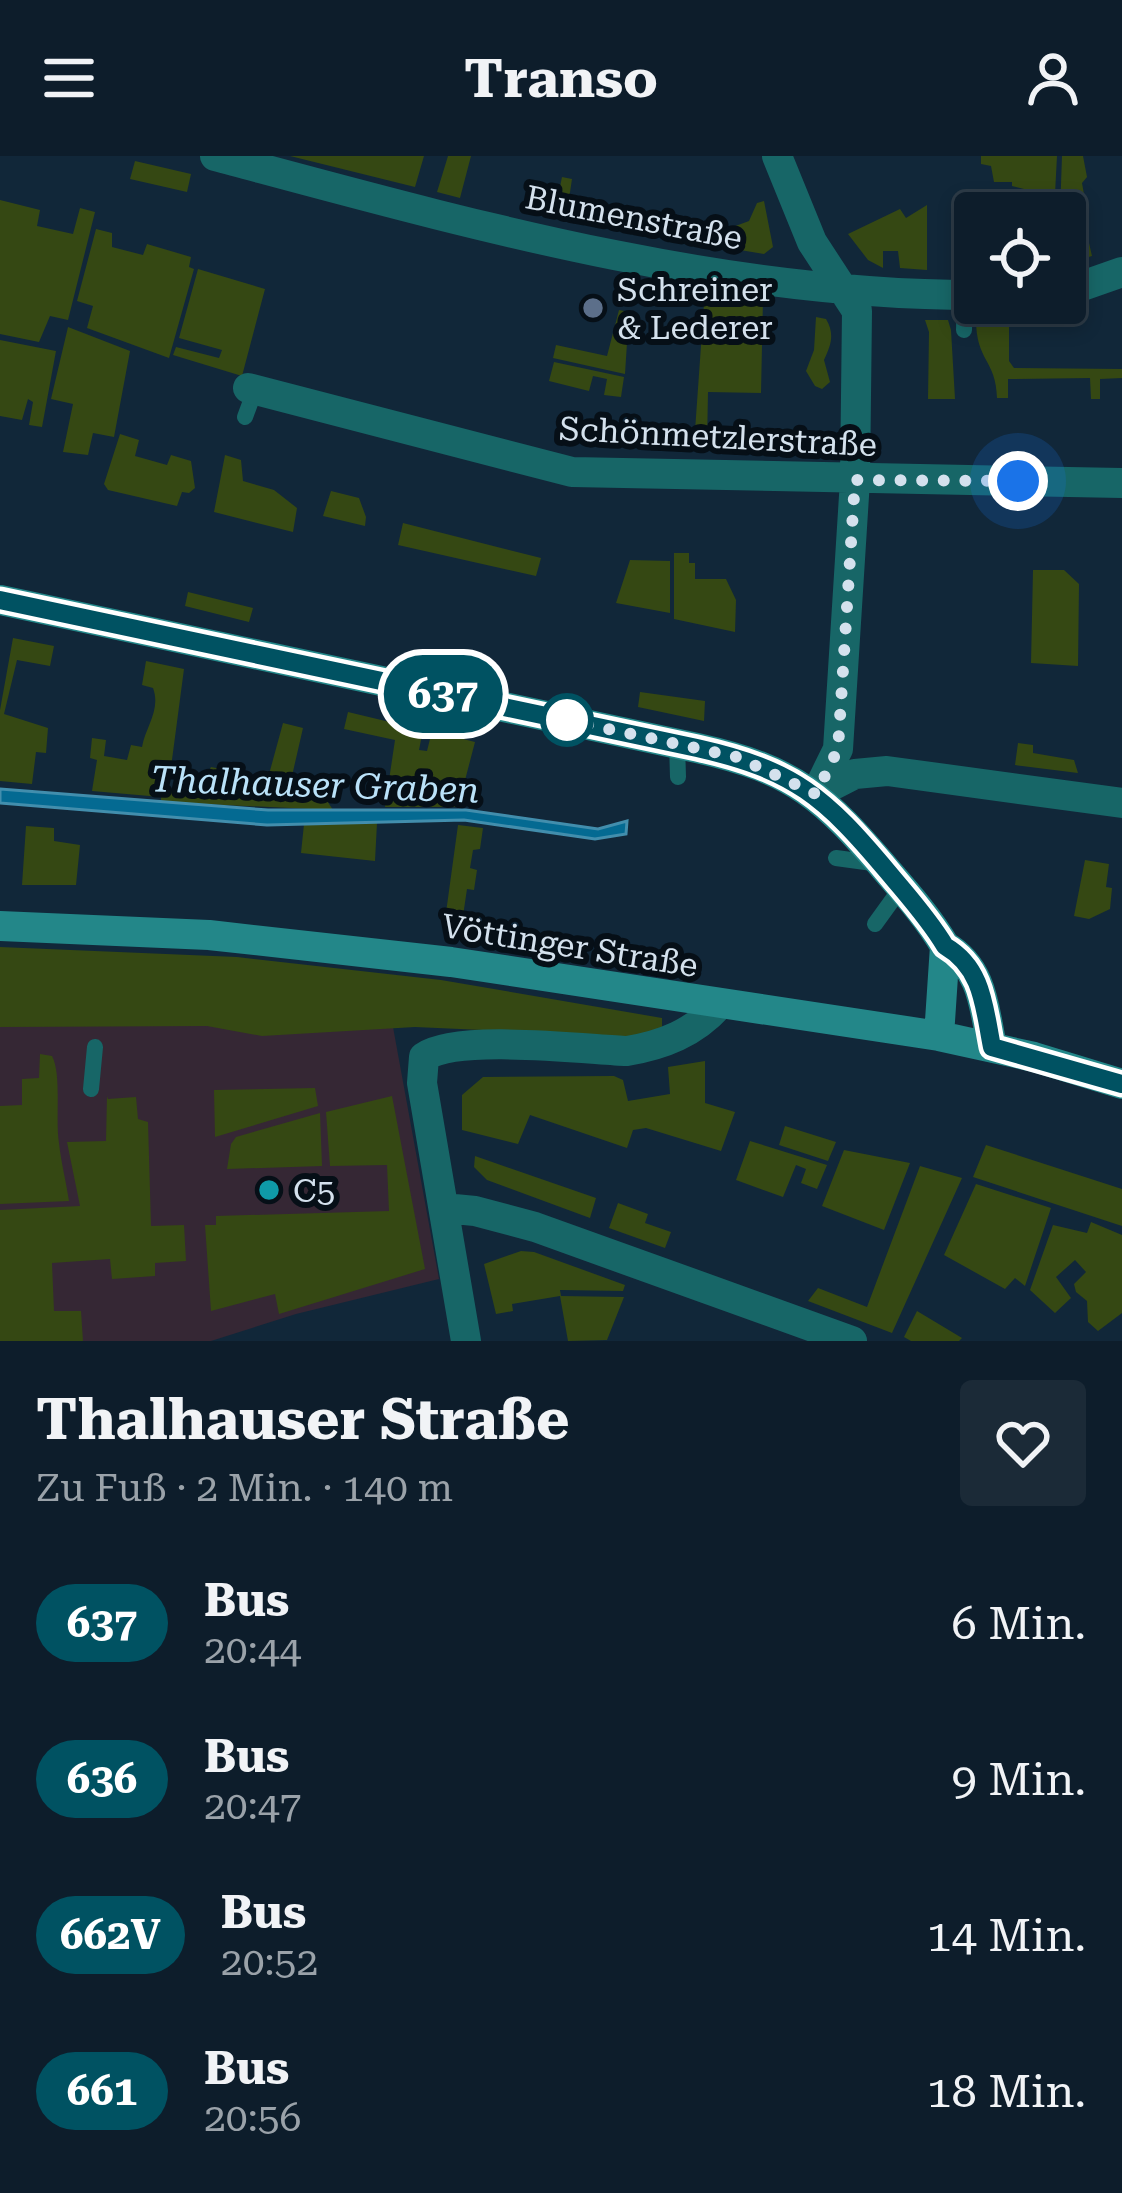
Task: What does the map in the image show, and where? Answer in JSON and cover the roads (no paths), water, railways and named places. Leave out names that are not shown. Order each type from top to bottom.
[{"type":"main road","points":[[0,600],[737,757],[816,794],[851,826],[945,946],[965,957],[977,977],[992,1047]]},
{"type":"main road","name":"Vöttinger Straße","points":[[0,926],[266,940],[451,962],[939,1036],[1122,1084]]},
{"type":"main road","points":[[939,1036],[945,946]]},
{"type":"street","name":"Blumenstraße","points":[[215,156],[246,160],[587,250],[844,289],[954,294]]},
{"type":"street","points":[[778,156],[812,242],[857,311],[855,480],[838,749],[816,794]]},
{"type":"street","points":[[1086,285],[1122,272]]},
{"type":"street","name":"Schönmetzlerstraße","points":[[249,398],[572,472],[1122,483]]},
{"type":"street","points":[[816,794],[855,774],[887,771],[1122,803]]},
{"type":"street","points":[[466,1341],[422,1083],[422,1062],[428,1053],[471,1045],[627,1051],[661,1044],[693,1029],[718,1005]]},
{"type":"street","points":[[444,1208],[535,1226],[852,1341]]},
{"type":"lane","points":[[964,330],[965,324]]},
{"type":"lane","points":[[677,743],[678,777]]},
{"type":"lane","points":[[836,858],[881,864]]},
{"type":"lane","points":[[875,924],[901,888]]},
{"type":"lane","points":[[91,1089],[95,1047]]},
{"type":"water","points":[[0,789],[268,810],[466,810],[598,829],[627,821],[626,834],[595,839],[464,820],[267,825],[0,803]]},
{"type":"place","name":"Schreiner & Lederer","points":[[593,308]]},
{"type":"place","name":"C5","points":[[269,1190]]},
{"type":"water label","name":"Thalhauser Graben","points":[[315,784]]}]
